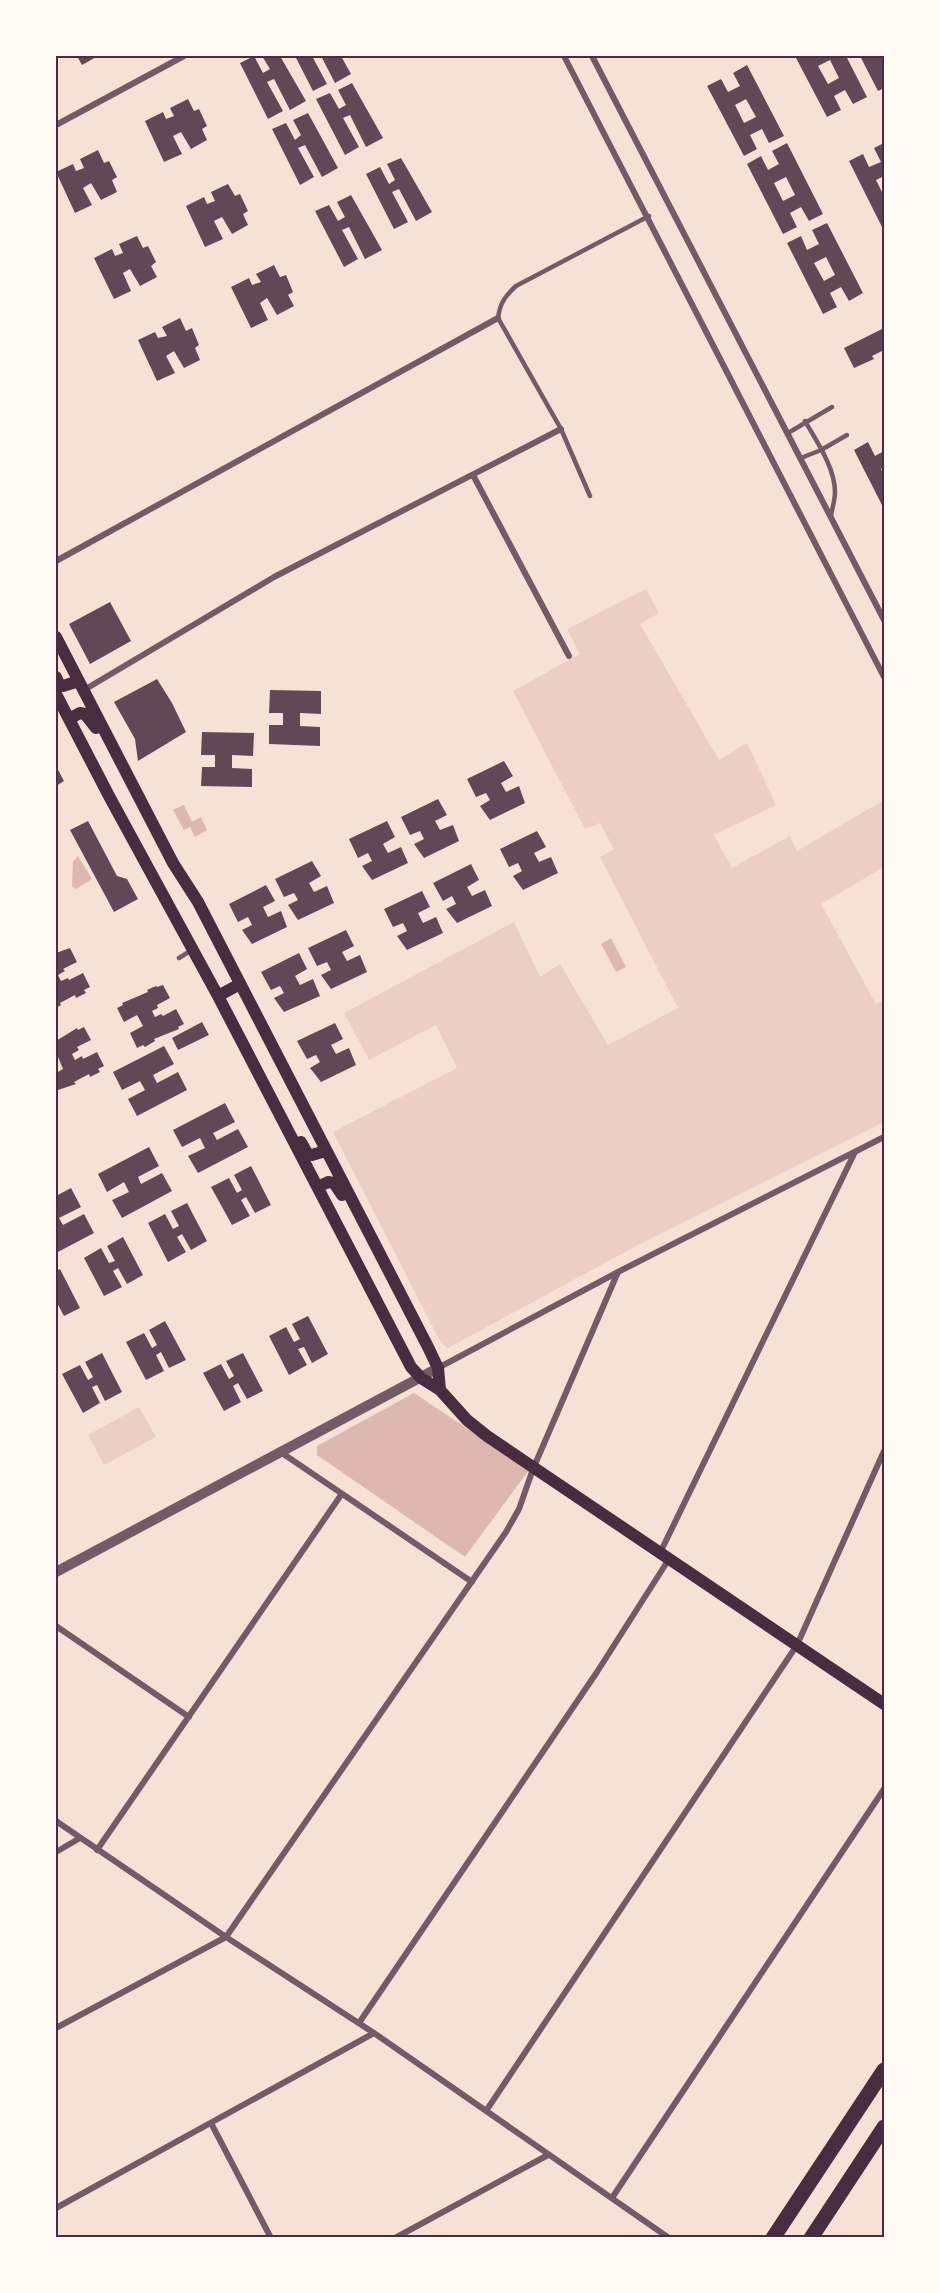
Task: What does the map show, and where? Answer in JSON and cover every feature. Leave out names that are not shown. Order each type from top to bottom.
[{"type":"main road","points":[[56,637],[173,863],[198,902],[438,1368],[440,1390]]},
{"type":"main road","points":[[56,677],[59,684],[63,686],[81,686]]},
{"type":"main road","points":[[56,694],[218,996],[411,1367],[421,1378],[440,1390],[467,1420],[533,1469],[885,1704]]},
{"type":"main road","points":[[69,719],[80,713],[86,714],[99,733],[108,738]]},
{"type":"main road","points":[[218,996],[240,984]]},
{"type":"main road","points":[[289,1132],[298,1137],[307,1153],[312,1155],[325,1151]]},
{"type":"main road","points":[[318,1187],[328,1182],[334,1183],[347,1202],[354,1206]]},
{"type":"main road","points":[[773,2238],[885,2070]]},
{"type":"main road","points":[[811,2238],[885,2127]]},
{"type":"street","points":[[56,124],[184,56]]},
{"type":"street","points":[[564,56],[649,216],[885,677]]},
{"type":"street","points":[[592,56],[885,620]]},
{"type":"street","points":[[56,561],[498,318]]},
{"type":"street","points":[[81,686],[274,577],[561,429]]},
{"type":"street","points":[[473,475],[569,656]]},
{"type":"street","points":[[56,1572],[618,1272],[885,1137]]},
{"type":"street","points":[[360,2023],[597,1672],[664,1555],[855,1152]]},
{"type":"street","points":[[56,2028],[226,1937],[472,1582],[519,1509],[533,1469],[618,1272]]},
{"type":"street","points":[[486,2111],[797,1645],[885,1451]]},
{"type":"street","points":[[282,1453],[472,1582]]},
{"type":"street","points":[[97,1850],[341,1494]]},
{"type":"street","points":[[56,1626],[189,1717]]},
{"type":"street","points":[[612,2198],[885,1789]]},
{"type":"street","points":[[56,1821],[226,1937],[360,2023],[669,2238]]},
{"type":"street","points":[[56,1851],[80,1838]]},
{"type":"street","points":[[56,2208],[374,2033]]},
{"type":"street","points":[[211,2123],[271,2238]]},
{"type":"street","points":[[395,2238],[548,2155]]},
{"type":"lane","points":[[590,496],[561,429],[498,318],[500,306],[506,295],[516,286],[649,216]]},
{"type":"lane","points":[[788,433],[832,407]]},
{"type":"lane","points":[[805,422],[834,480],[835,494],[831,516]]},
{"type":"lane","points":[[801,458],[821,450],[846,435]]},
{"type":"lane","points":[[179,958],[193,950]]},
{"type":"shaded area","points":[[646,589],[659,613],[640,624],[719,760],[747,743],[776,805],[714,835],[732,868],[790,836],[797,851],[884,800],[884,867],[821,904],[876,1004],[884,1000],[884,1122],[638,1245],[448,1348],[441,1343],[333,1132],[457,1068],[436,1025],[369,1060],[344,1013],[514,922],[540,977],[560,964],[608,1045],[678,1008],[600,857],[614,849],[600,823],[585,829],[513,691],[580,654],[567,629]]},
{"type":"shaded area","points":[[184,805],[192,822],[201,817],[207,830],[195,837],[190,827],[184,830],[173,810]]},
{"type":"shaded area","points":[[78,856],[92,879],[76,889],[72,886],[73,861]]},
{"type":"shaded area","points":[[611,938],[626,967],[616,972],[601,944]]},
{"type":"shaded area","points":[[414,1393],[529,1470],[465,1557],[317,1455],[317,1446]]},
{"type":"shaded area","points":[[139,1407],[156,1437],[104,1465],[88,1435]]},
{"type":"building","points":[[77,56],[98,56],[82,65]]},
{"type":"building","points":[[254,56],[263,73],[270,69],[262,56],[280,56],[306,101],[290,110],[274,79],[267,82],[283,111],[268,119],[240,63]]},
{"type":"building","points":[[295,56],[312,56],[327,84],[313,91]]},
{"type":"building","points":[[321,56],[341,56],[351,74],[335,83]]},
{"type":"building","points":[[795,56],[846,56],[867,97],[853,104],[845,90],[834,96],[841,110],[827,117]],"holes":[[[830,60],[839,78],[828,84],[818,66]]]},
{"type":"building","points":[[860,56],[878,56],[879,58],[884,56],[884,88],[878,91]]},
{"type":"building","points":[[747,65],[784,136],[769,143],[762,129],[750,135],[757,149],[744,156],[707,86],[721,79],[728,92],[740,86],[733,73]],"holes":[[[746,99],[756,117],[744,123],[735,105]]]},
{"type":"building","points":[[352,83],[383,138],[366,147],[350,115],[343,118],[359,147],[345,155],[316,99],[330,93],[339,109],[346,105],[338,90]]},
{"type":"building","points":[[188,99],[194,111],[199,109],[207,126],[202,129],[207,140],[191,149],[181,132],[173,136],[182,154],[164,162],[145,121],[163,112],[166,119],[174,116],[170,108]]},
{"type":"building","points":[[308,113],[338,168],[322,177],[305,145],[298,148],[314,177],[300,185],[272,129],[286,123],[295,140],[301,135],[293,120]]},
{"type":"building","points":[[787,143],[823,214],[809,221],[801,207],[790,213],[797,227],[783,234],[747,164],[761,156],[768,170],[779,164],[772,151]],"holes":[[[786,177],[795,195],[783,201],[774,183]]]},
{"type":"building","points":[[884,143],[884,176],[876,180],[884,196],[884,231],[849,161],[863,154],[869,167],[881,162],[874,148]]},
{"type":"building","points":[[98,150],[104,163],[109,161],[117,177],[112,180],[117,192],[101,200],[91,183],[83,188],[92,205],[75,213],[56,172],[73,164],[76,171],[84,168],[80,159]]},
{"type":"building","points":[[401,158],[432,212],[416,221],[399,189],[392,192],[408,222],[394,229],[366,174],[380,167],[389,184],[395,180],[387,164]]},
{"type":"building","points":[[228,184],[235,196],[240,194],[248,211],[243,214],[248,225],[232,234],[222,217],[214,221],[223,239],[205,247],[186,206],[204,197],[207,204],[215,201],[211,192]]},
{"type":"building","points":[[351,195],[382,250],[365,259],[349,227],[342,230],[358,259],[344,267],[315,211],[329,205],[338,221],[345,217],[337,202]]},
{"type":"building","points":[[827,223],[863,293],[849,301],[841,287],[830,293],[837,307],[823,314],[787,243],[801,236],[807,250],[819,244],[812,230]],"holes":[[[826,257],[835,275],[824,281],[814,263]]]},
{"type":"building","points":[[137,236],[143,248],[148,246],[156,262],[151,266],[157,277],[140,286],[130,269],[123,273],[131,291],[114,299],[94,258],[112,249],[115,256],[123,253],[119,244]]},
{"type":"building","points":[[274,265],[280,277],[286,275],[293,292],[288,295],[294,306],[277,315],[267,298],[260,303],[268,320],[251,328],[231,287],[249,278],[252,285],[261,282],[256,274]]},
{"type":"building","points":[[180,318],[186,331],[192,328],[199,345],[195,348],[200,360],[184,368],[174,351],[166,356],[175,373],[157,381],[138,340],[155,332],[158,338],[167,336],[162,327]]},
{"type":"building","points":[[884,328],[884,350],[872,356],[874,359],[854,368],[844,348]]},
{"type":"building","points":[[868,442],[875,456],[884,451],[884,467],[881,469],[884,475],[884,509],[854,450]]},
{"type":"building","points":[[110,602],[131,641],[90,664],[69,624]]},
{"type":"building","points":[[157,679],[186,732],[138,761],[135,739],[114,702]]},
{"type":"building","points":[[270,690],[321,691],[321,714],[300,713],[300,726],[320,727],[320,746],[269,744],[269,725],[283,725],[283,713],[269,713]]},
{"type":"building","points":[[202,732],[254,733],[253,756],[232,755],[232,768],[252,769],[252,787],[201,786],[202,767],[215,767],[215,755],[201,755]]},
{"type":"building","points":[[504,761],[513,776],[501,783],[506,792],[519,786],[525,803],[490,820],[480,806],[490,800],[486,793],[476,797],[467,779]]},
{"type":"building","points":[[56,766],[64,781],[56,786]]},
{"type":"building","points":[[438,799],[447,815],[435,821],[440,830],[453,825],[459,841],[424,858],[414,844],[424,839],[420,831],[410,835],[401,817]]},
{"type":"building","points":[[88,821],[117,876],[127,879],[138,899],[114,912],[70,830]]},
{"type":"building","points":[[387,821],[395,837],[383,844],[388,853],[401,847],[408,863],[372,880],[362,866],[372,861],[368,853],[358,858],[349,839]]},
{"type":"building","points":[[537,831],[546,847],[534,853],[539,862],[551,857],[558,873],[523,890],[513,876],[522,871],[518,863],[509,867],[500,849]]},
{"type":"building","points":[[312,861],[321,876],[309,883],[314,892],[327,886],[334,903],[298,920],[288,905],[298,900],[294,893],[284,897],[275,879]]},
{"type":"building","points":[[471,864],[479,880],[467,887],[472,896],[485,890],[492,906],[457,923],[446,909],[456,904],[452,896],[443,901],[433,883]]},
{"type":"building","points":[[266,885],[275,901],[263,907],[268,917],[281,911],[287,927],[252,944],[242,930],[252,925],[248,917],[238,922],[229,904]]},
{"type":"building","points":[[422,891],[430,907],[418,913],[423,923],[436,917],[443,933],[407,950],[397,936],[407,931],[403,923],[393,927],[384,909]]},
{"type":"building","points":[[346,930],[354,946],[342,952],[347,961],[360,955],[367,972],[331,989],[321,975],[331,970],[327,962],[317,966],[308,948]]},
{"type":"building","points":[[70,948],[77,962],[63,969],[65,971],[58,975],[61,981],[83,973],[90,987],[84,990],[86,993],[76,998],[75,995],[60,1003],[61,1005],[56,1008],[56,953]]},
{"type":"building","points":[[299,953],[307,969],[295,976],[300,985],[313,979],[320,996],[284,1012],[274,998],[284,993],[280,986],[271,990],[261,972]]},
{"type":"building","points":[[163,985],[170,998],[157,1005],[158,1008],[152,1011],[155,1017],[161,1014],[163,1016],[176,1009],[184,1024],[178,1027],[179,1029],[154,1039],[155,1041],[145,1047],[143,1045],[137,1048],[130,1033],[143,1026],[137,1015],[124,1022],[117,1008],[123,1005],[122,1003],[148,992],[147,990]]},
{"type":"building","points":[[202,1022],[209,1035],[178,1050],[172,1038]]},
{"type":"building","points":[[335,1023],[343,1039],[331,1045],[336,1054],[349,1048],[356,1065],[321,1082],[310,1068],[320,1062],[316,1055],[307,1059],[297,1041]]},
{"type":"building","points":[[84,1027],[91,1040],[77,1047],[79,1050],[72,1054],[75,1060],[97,1052],[104,1066],[98,1069],[100,1072],[90,1077],[89,1074],[74,1082],[76,1084],[58,1090],[56,1073],[63,1069],[58,1057],[56,1059],[56,1041],[77,1028],[78,1030]]},
{"type":"building","points":[[164,1046],[174,1064],[153,1075],[157,1083],[178,1072],[187,1090],[137,1116],[128,1099],[145,1090],[140,1081],[122,1090],[113,1072]]},
{"type":"building","points":[[225,1103],[235,1122],[213,1133],[217,1140],[238,1129],[248,1147],[198,1173],[188,1156],[205,1148],[200,1138],[182,1147],[173,1130]]},
{"type":"building","points":[[149,1147],[159,1166],[138,1177],[141,1184],[162,1173],[172,1191],[122,1218],[112,1200],[129,1192],[124,1182],[107,1192],[98,1174]]},
{"type":"building","points":[[251,1166],[271,1205],[255,1213],[246,1197],[241,1200],[250,1216],[232,1225],[211,1187],[229,1178],[237,1193],[242,1190],[234,1175]]},
{"type":"building","points":[[71,1188],[81,1207],[59,1218],[63,1225],[84,1214],[94,1233],[56,1253],[56,1196]]},
{"type":"building","points":[[187,1203],[207,1241],[191,1250],[182,1234],[177,1237],[186,1252],[168,1262],[148,1223],[165,1214],[173,1229],[179,1226],[171,1211]]},
{"type":"building","points":[[123,1237],[143,1275],[127,1284],[118,1268],[113,1271],[122,1287],[104,1296],[84,1258],[101,1248],[109,1263],[115,1261],[107,1246]]},
{"type":"building","points":[[60,1269],[80,1308],[64,1316],[56,1301],[56,1271]]},
{"type":"building","points":[[308,1316],[328,1354],[312,1363],[304,1347],[298,1349],[307,1365],[289,1375],[269,1336],[286,1327],[294,1342],[300,1339],[292,1324]]},
{"type":"building","points":[[165,1321],[186,1360],[169,1368],[161,1352],[156,1355],[164,1371],[146,1380],[126,1342],[144,1333],[152,1348],[157,1345],[149,1330]]},
{"type":"building","points":[[102,1353],[122,1392],[105,1401],[97,1385],[92,1387],[100,1403],[83,1413],[62,1374],[80,1365],[88,1380],[93,1377],[85,1362]]},
{"type":"building","points":[[243,1353],[263,1391],[247,1399],[238,1383],[233,1386],[241,1402],[224,1411],[203,1373],[221,1364],[229,1379],[234,1376],[226,1361]]}]
